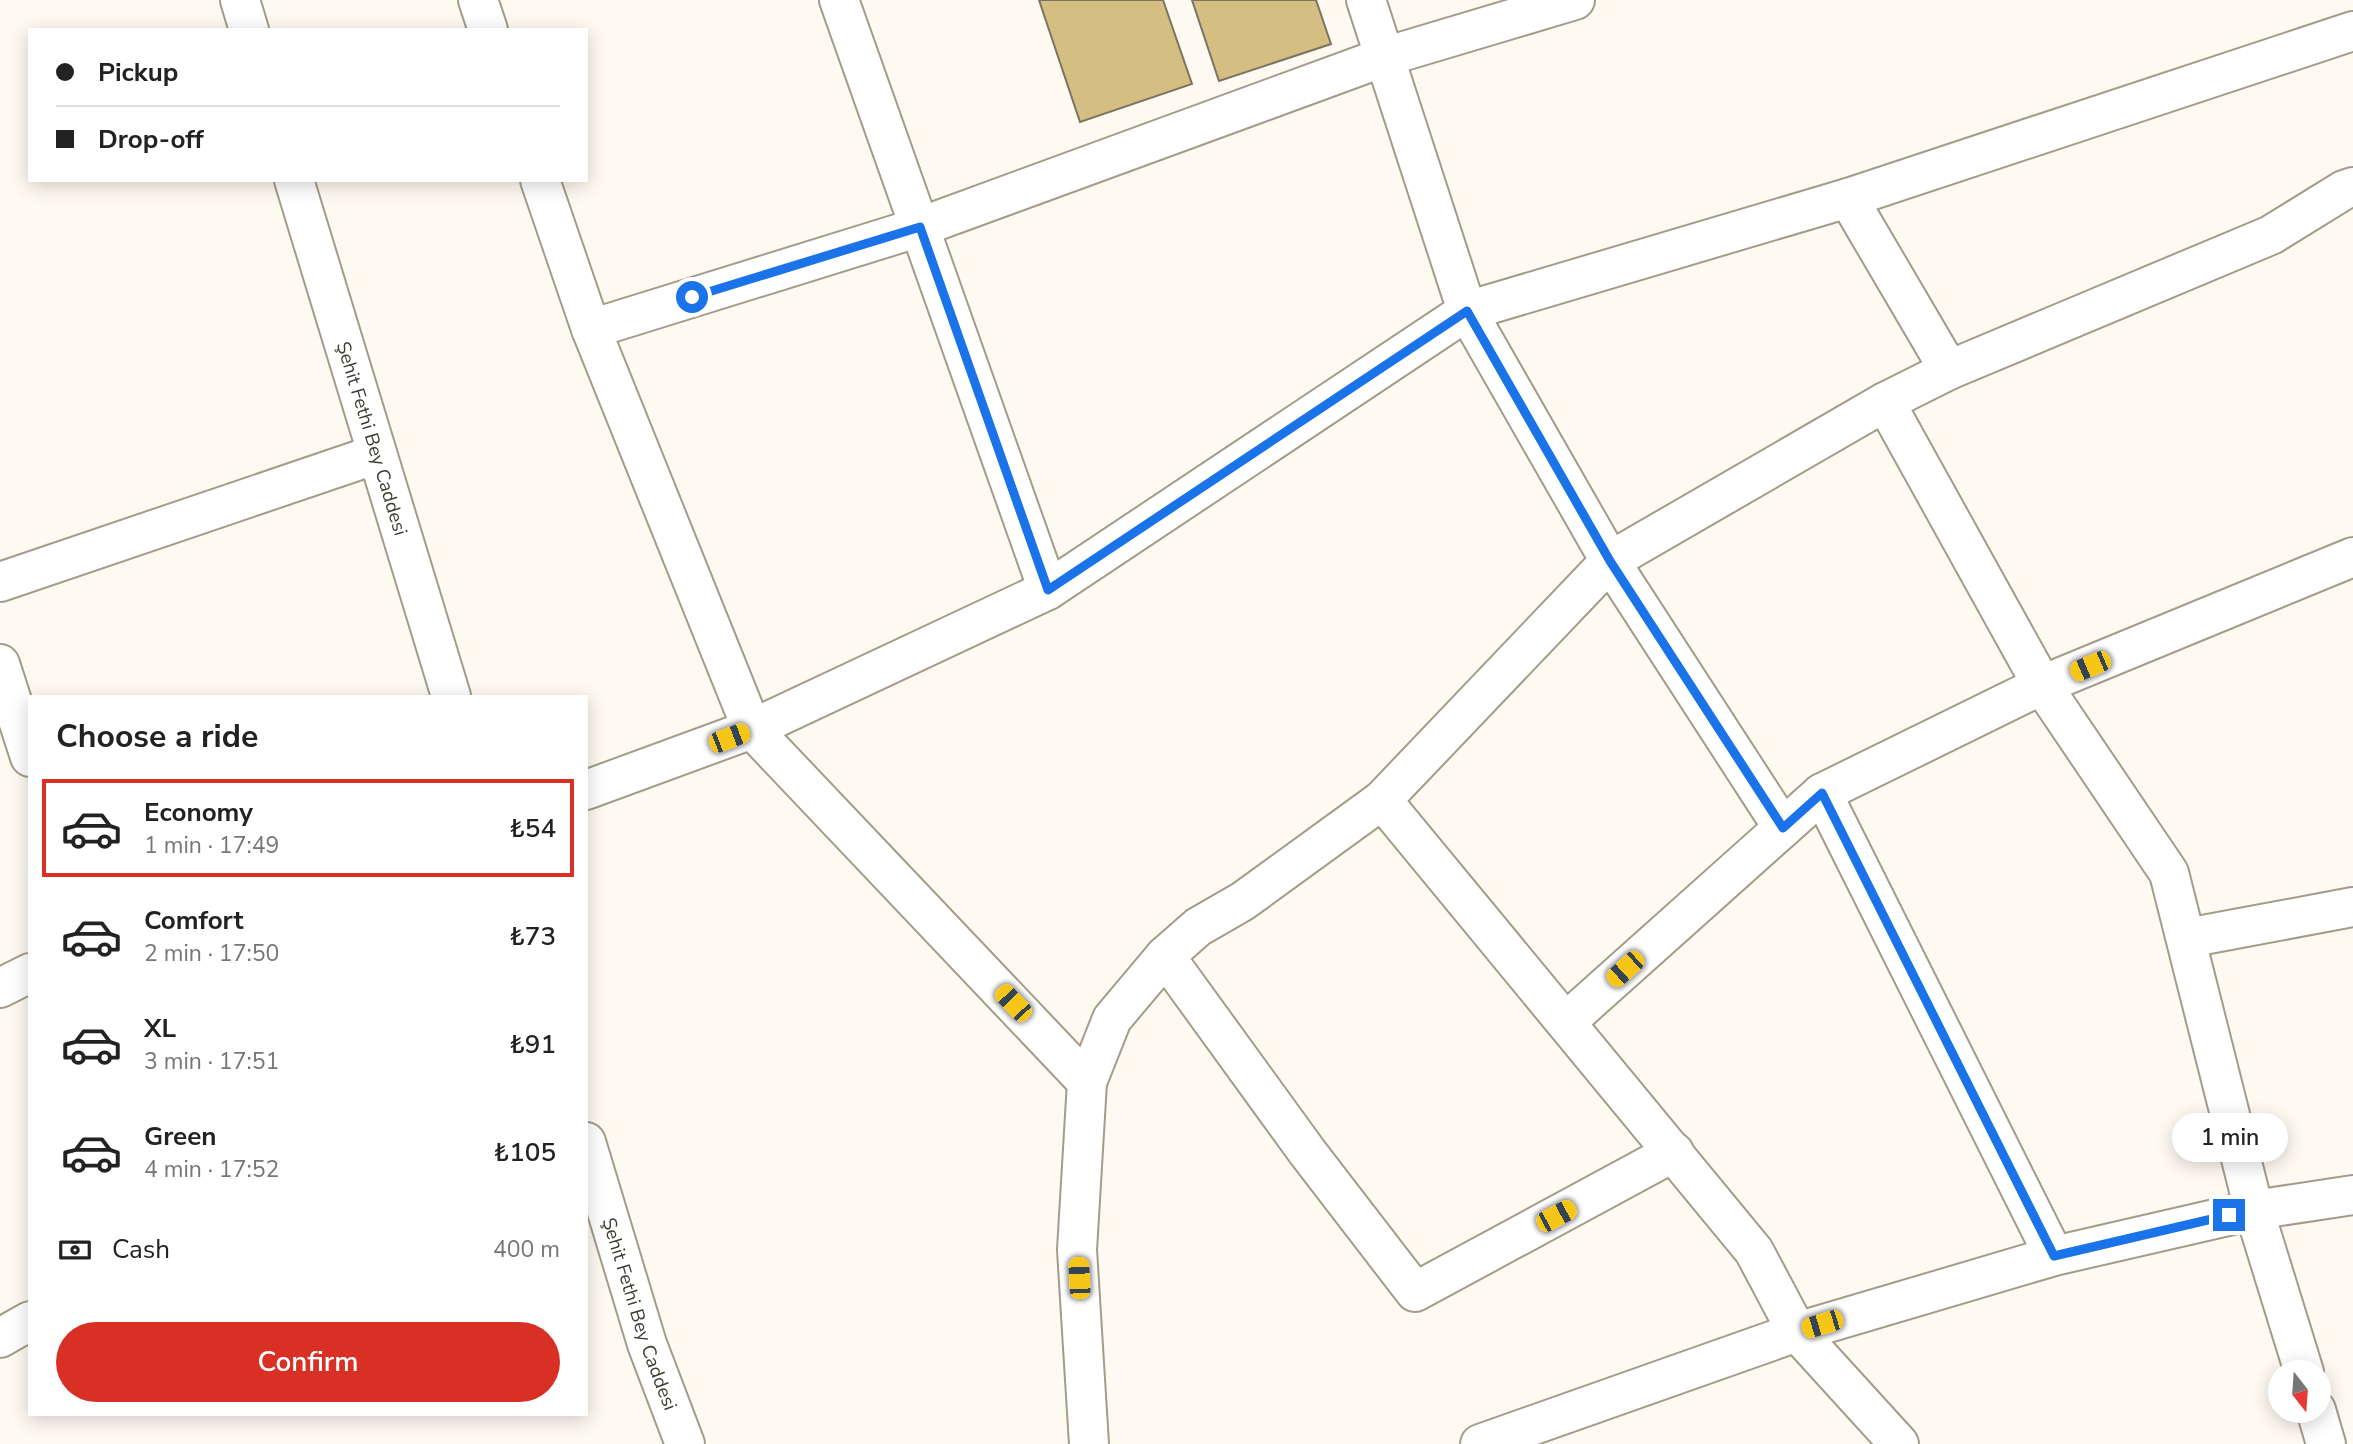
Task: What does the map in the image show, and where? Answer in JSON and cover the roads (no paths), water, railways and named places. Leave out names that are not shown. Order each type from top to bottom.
[{"type":"street","points":[[240,0],[248,28]]},
{"type":"street","points":[[478,0],[487,28]]},
{"type":"street","points":[[839,0],[1048,590]]},
{"type":"street","points":[[1366,0],[1467,311],[1610,561],[1783,828]]},
{"type":"street","points":[[591,329],[920,227],[1384,57],[1575,0]]},
{"type":"street","points":[[588,789],[752,729],[1048,590],[1467,311],[1847,198],[2353,31]]},
{"type":"street","name":"Şehit Fethi Bey Caddesi","points":[[295,182],[451,695]]},
{"type":"street","points":[[541,182],[591,329],[752,729],[1087,1082]]},
{"type":"street","points":[[1089,1444],[1077,1250],[1087,1082],[1112,1019],[1165,956],[1198,927],[1243,901],[1382,800],[1610,561],[1885,402],[1949,370],[2270,235],[2350,196]]},
{"type":"street","points":[[1847,198],[1949,370]]},
{"type":"street","points":[[1885,402],[2042,685],[2169,873],[2254,1210],[2300,1360]]},
{"type":"street","points":[[0,582],[377,454]]},
{"type":"street","points":[[1566,1022],[1822,793],[2042,685],[2353,557]]},
{"type":"street","points":[[0,664],[28,751]]},
{"type":"street","points":[[1822,793],[2054,1256]]},
{"type":"street","points":[[1382,800],[1754,1251],[1797,1332],[1899,1444]]},
{"type":"street","points":[[2187,939],[2353,907]]},
{"type":"street","points":[[1165,956],[1308,1153],[1415,1292],[1674,1152]]},
{"type":"street","points":[[0,988],[28,974]]},
{"type":"street","name":"Şehit Fethi Bey Caddesi","points":[[588,1149],[648,1344],[685,1444]]},
{"type":"street","points":[[1480,1444],[1797,1332],[2054,1256],[2254,1210],[2353,1195]]},
{"type":"street","points":[[0,1338],[28,1322]]},
{"type":"street","points":[[2320,1423],[2326,1444]]}]
